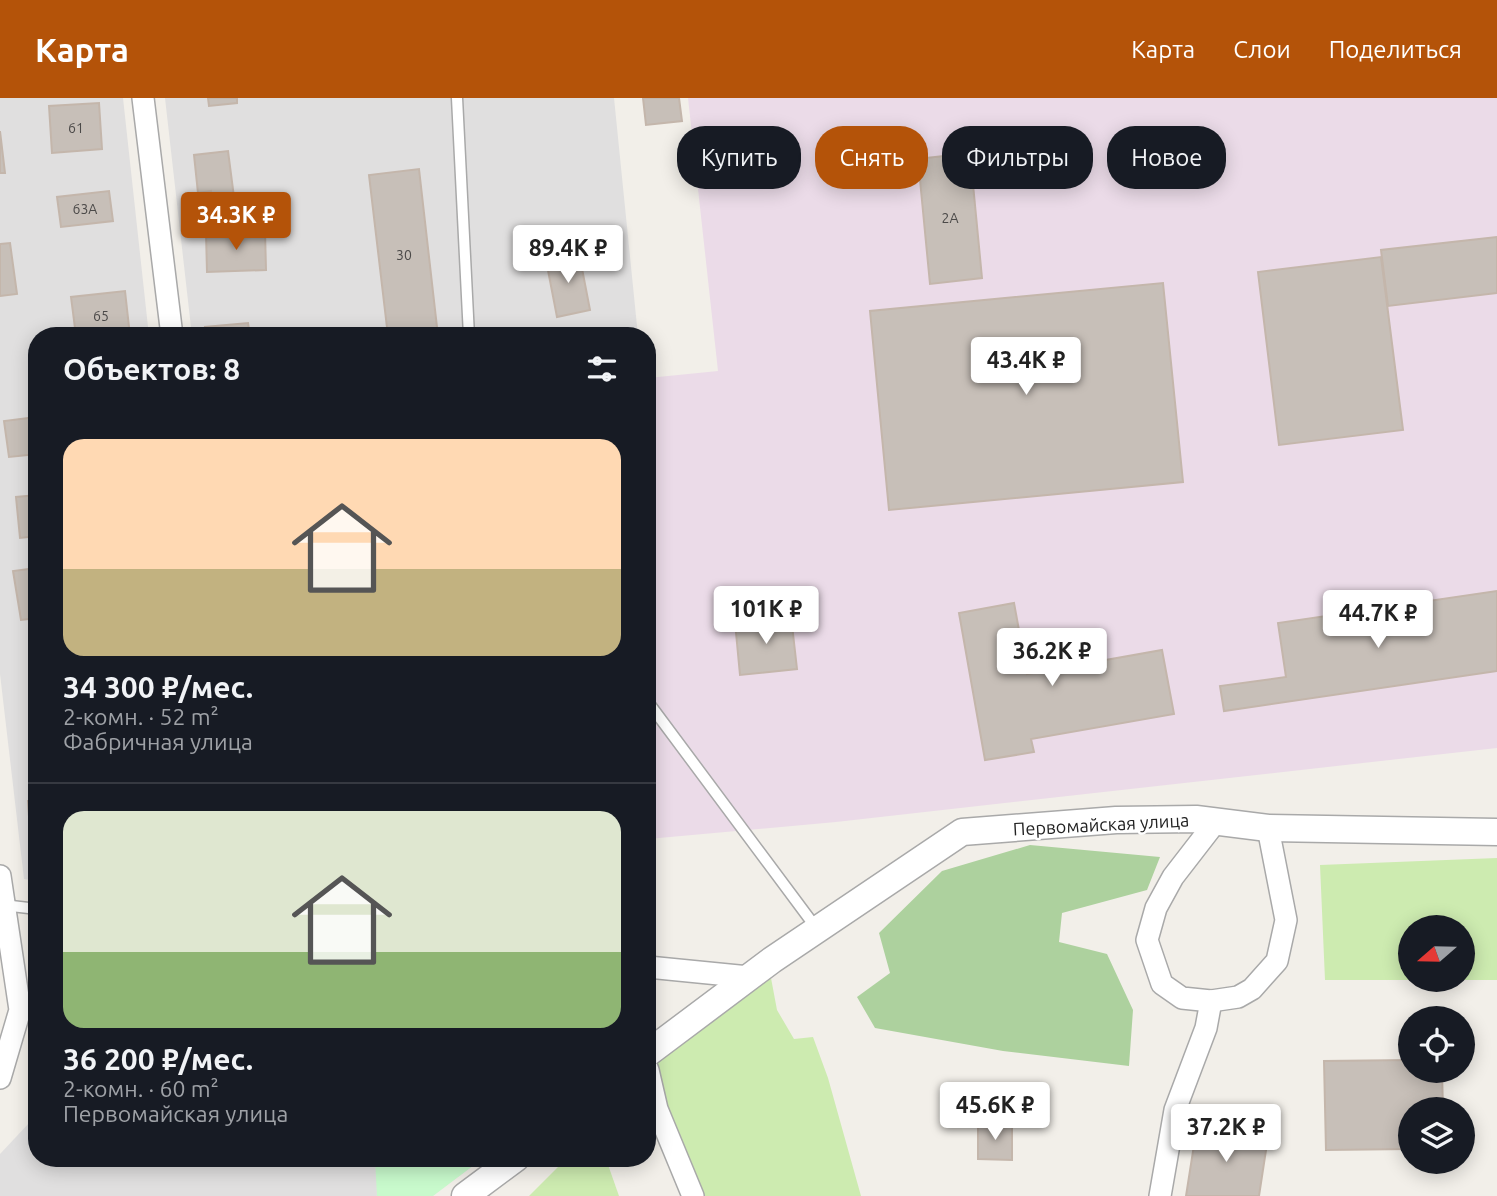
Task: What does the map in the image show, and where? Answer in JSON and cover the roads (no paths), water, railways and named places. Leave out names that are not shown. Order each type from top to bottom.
[{"type":"street","points":[[144,98],[171,327]]},
{"type":"street","name":"Первомайская улица","points":[[656,1047],[817,929],[962,832],[1116,820],[1196,819],[1214,824],[1268,828],[1497,832]]},
{"type":"street","points":[[1214,824],[1173,877],[1156,908],[1147,940],[1162,984],[1182,998],[1211,1001],[1238,997],[1252,989],[1277,961],[1286,920],[1268,828]]},
{"type":"street","points":[[0,876],[2,905],[20,1010],[0,1078]]},
{"type":"street","points":[[656,968],[749,977]]},
{"type":"street","points":[[1160,1196],[1175,1110],[1206,1028],[1211,1001]]},
{"type":"street","points":[[656,1105],[693,1196]]},
{"type":"street","points":[[466,1196],[504,1167]]},
{"type":"lane","points":[[457,98],[469,327]]},
{"type":"lane","points":[[656,713],[817,929]]},
{"type":"lane","points":[[2,905],[28,908]]}]
